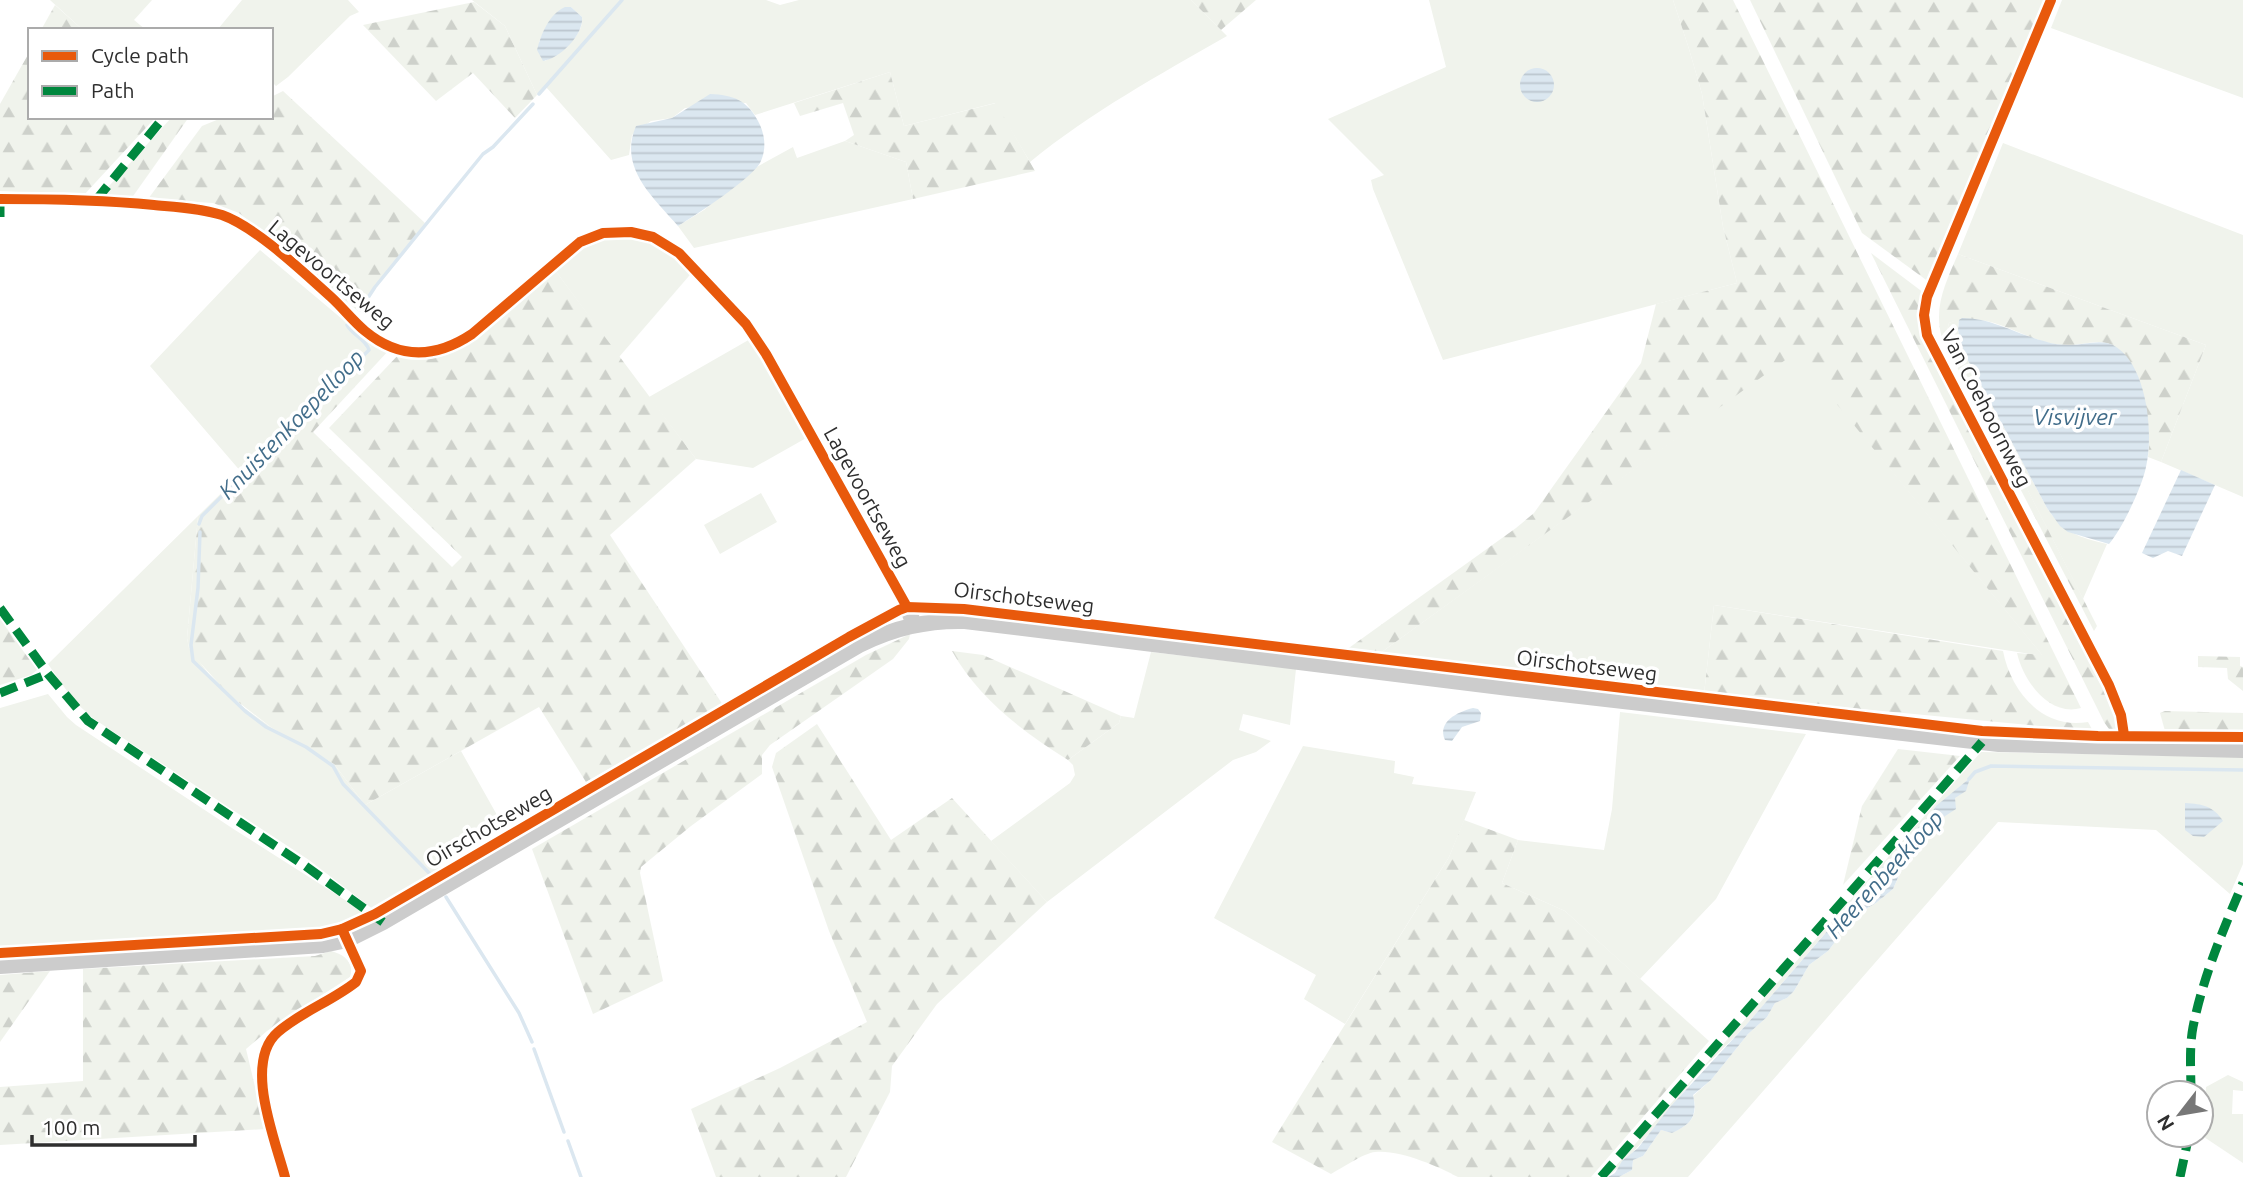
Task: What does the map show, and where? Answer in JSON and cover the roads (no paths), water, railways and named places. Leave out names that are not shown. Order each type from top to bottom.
[{"type":"street","name":"Van Coehoornweg","points":[[2051,0],[1927,297],[1924,315],[1927,335],[2109,685],[2121,715],[2124,748]]},
{"type":"street","name":"Lagevoortseweg","points":[[0,199],[96,200],[205,210],[224,216],[248,227],[333,298],[365,331],[386,345],[408,352],[431,353],[453,347],[580,242],[603,233],[631,232],[653,237],[678,253],[746,324],[766,354],[914,624]]},
{"type":"street","name":"Oirschotseweg","points":[[0,966],[296,948],[347,940],[404,910],[859,645],[914,624],[965,621],[1886,732],[2007,744],[2243,750]]},
{"type":"street","points":[[285,1177],[264,1094],[261,1065],[264,1051],[271,1038],[280,1030],[356,982],[360,971],[347,940]]},
{"type":"water","points":[[565,7],[571,7],[582,17],[582,24],[575,38],[563,51],[543,61],[537,50],[546,25]]},
{"type":"water","points":[[1537,68],[1549,73],[1554,85],[1549,97],[1537,102],[1525,97],[1520,85],[1525,73]]},
{"type":"water","points":[[710,94],[732,97],[749,108],[762,131],[764,152],[760,163],[746,178],[678,226],[641,181],[631,155],[632,141],[636,126],[672,118]]},
{"type":"water","name":"Visvijver","points":[[1962,318],[1994,323],[2054,344],[2108,343],[2125,354],[2134,367],[2148,418],[2148,453],[2136,496],[2109,544],[2068,532],[2047,508],[1964,353],[1958,330],[1959,320]]},
{"type":"water","points":[[2181,470],[2215,485],[2182,556],[2168,551],[2153,558],[2142,553]]},
{"type":"water","points":[[1473,708],[1481,713],[1480,721],[1462,727],[1452,741],[1445,740],[1443,734],[1446,723],[1455,715]]},
{"type":"water","points":[[1970,778],[1966,791],[1955,798],[1956,809],[1942,818],[1939,830],[1924,839],[1905,862],[1893,889],[1856,915],[1828,951],[1809,965],[1794,991],[1787,998],[1775,1003],[1767,1017],[1748,1034],[1711,1080],[1693,1095],[1692,1119],[1672,1133],[1661,1130],[1643,1156],[1633,1160],[1632,1170],[1619,1177],[1608,1177],[1638,1148],[1670,1107],[1746,1025],[1936,806]]},
{"type":"water","points":[[2185,803],[2207,807],[2223,821],[2204,837],[2193,836],[2185,830]]},
{"type":"waterway","name":"Knuistenkoepelloop","points":[[539,94],[622,0]]},
{"type":"waterway","name":"Knuistenkoepelloop","points":[[360,310],[375,287],[483,154],[493,147],[533,104]]},
{"type":"waterway","name":"Knuistenkoepelloop","points":[[199,524],[202,516],[369,350],[347,325]]},
{"type":"waterway","name":"Knuistenkoepelloop","points":[[200,532],[198,588],[191,645],[193,661],[245,711],[266,727],[306,747],[333,766],[343,784],[432,876]]},
{"type":"waterway","name":"Heerenbeekloop","points":[[1969,779],[1975,772],[1991,766],[2243,770]]},
{"type":"waterway","name":"Knuistenkoepelloop","points":[[446,897],[519,1013],[532,1042]]},
{"type":"waterway","name":"Knuistenkoepelloop","points":[[534,1049],[564,1132]]},
{"type":"waterway","name":"Knuistenkoepelloop","points":[[568,1141],[581,1177]]}]
